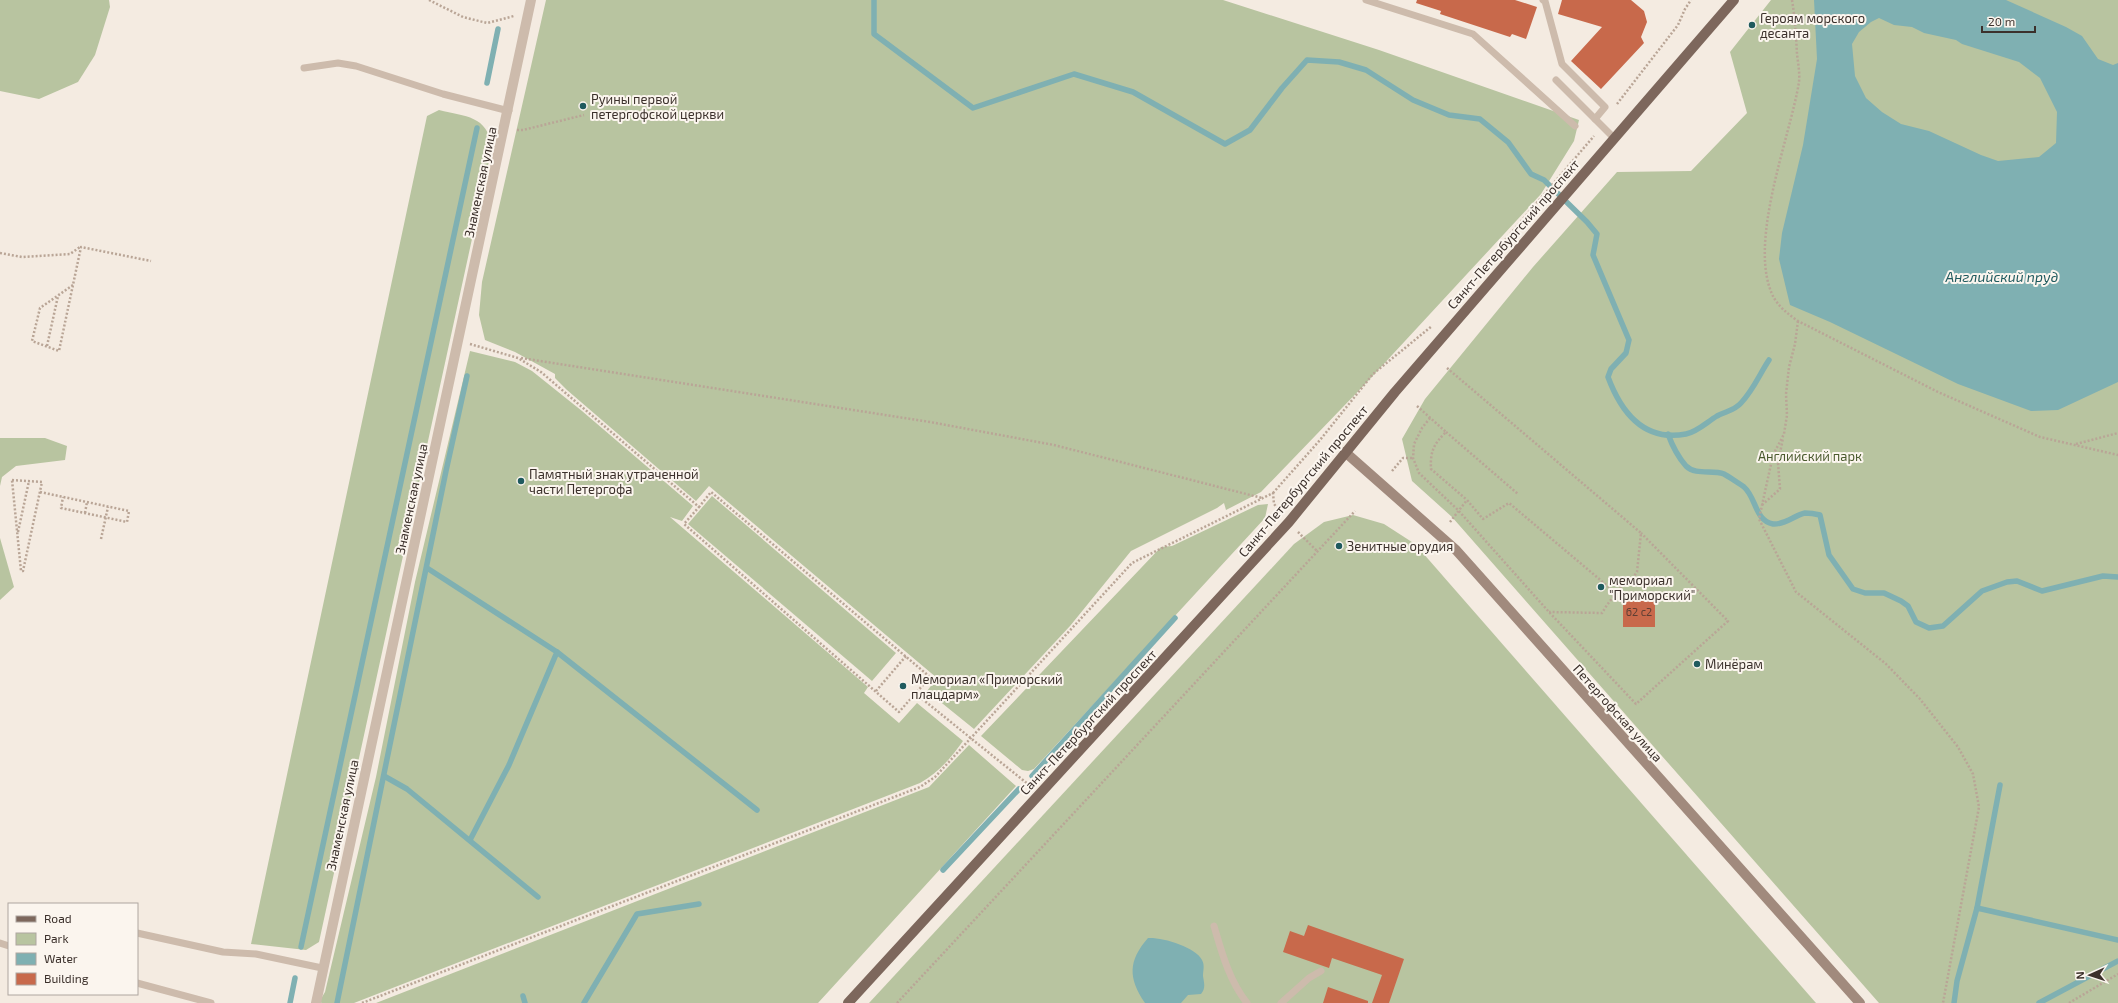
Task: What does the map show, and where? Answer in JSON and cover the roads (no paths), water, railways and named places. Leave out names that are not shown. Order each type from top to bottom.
[{"type":"main road","name":"Санкт-Петербургский проспект","points":[[848,1003],[1284,528],[1345,452],[1731,1]]},
{"type":"main road","name":"Петергофская улица","points":[[1345,452],[1456,550],[1860,1003]]},
{"type":"street","name":"Знаменская улица","points":[[316,1003],[322,968],[509,111],[530,5]]},
{"type":"lane","points":[[1366,0],[1473,34],[1575,126]]},
{"type":"lane","points":[[1543,0],[1545,1],[1562,64],[1605,107],[1595,119]]},
{"type":"lane","points":[[304,68],[338,63],[356,66],[444,94],[509,111]]},
{"type":"lane","points":[[1556,80],[1614,138]]},
{"type":"lane","points":[[1214,926],[1223,959],[1238,991],[1248,1003]]},
{"type":"lane","points":[[138,933],[222,952],[256,954],[322,968]]},
{"type":"lane","points":[[1281,1003],[1310,978],[1321,971]]},
{"type":"lane","points":[[138,983],[211,1003]]},
{"type":"water","name":"Английский пруд","points":[[1814,0],[2006,0],[2066,27],[2082,36],[2098,59],[2113,65],[2118,63],[2118,382],[2058,410],[2031,411],[1958,384],[1830,322],[1790,305],[1779,259],[1782,233],[1803,145],[1817,59]],"holes":[[[1879,18],[1894,25],[1912,27],[1924,33],[1956,40],[1962,44],[2019,62],[2040,78],[2057,112],[2056,143],[2039,157],[1998,161],[1981,155],[1929,131],[1901,124],[1882,112],[1866,98],[1855,76],[1852,44],[1859,32],[1871,22]]]},
{"type":"water","points":[[1148,938],[1170,941],[1186,947],[1199,955],[1204,966],[1204,988],[1201,994],[1188,995],[1181,1003],[1145,1003],[1135,986],[1133,970],[1137,954],[1141,946]]},
{"type":"waterway","points":[[874,0],[874,34],[973,108],[1074,74],[1133,92],[1225,144],[1250,130],[1282,88],[1307,60],[1339,62],[1366,70],[1413,100],[1449,115],[1480,119],[1508,142],[1531,174],[1544,180],[1587,222],[1597,234],[1593,255],[1629,340],[1626,353],[1611,369],[1608,377],[1620,402],[1627,413],[1636,422],[1646,429],[1658,433],[1671,435],[1690,433],[1717,416],[1738,406],[1746,398],[1769,360]]},
{"type":"waterway","points":[[487,83],[498,29]]},
{"type":"waterway","points":[[301,947],[477,128]]},
{"type":"waterway","points":[[337,1003],[446,471],[467,376]]},
{"type":"waterway","points":[[1668,434],[1680,459],[1686,466],[1695,471],[1724,474],[1743,486],[1748,491],[1759,514],[1767,522],[1773,524],[1782,523],[1805,513],[1820,515],[1829,555],[1853,589],[1865,593],[1884,593],[1901,601],[1908,606],[1916,622],[1929,628],[1943,626],[1982,591],[2007,582],[2017,581],[2042,591],[2103,576],[2118,577]]},
{"type":"waterway","points":[[427,568],[557,652],[509,765],[470,840]]},
{"type":"waterway","points":[[1032,776],[1175,618]]},
{"type":"waterway","points":[[557,652],[757,810]]},
{"type":"waterway","points":[[384,776],[407,789],[538,897]]},
{"type":"waterway","points":[[1977,908],[2000,785]]},
{"type":"waterway","points":[[943,870],[1019,789]]},
{"type":"waterway","points":[[584,1003],[637,914],[699,904]]},
{"type":"waterway","points":[[1954,1003],[1957,981],[1977,908],[2118,940]]},
{"type":"waterway","points":[[2039,1003],[2118,961]]},
{"type":"waterway","points":[[290,1003],[295,978]]},
{"type":"waterway","points":[[523,996],[525,1003]]},
{"type":"place","name":"Героям морского десанта","points":[[1752,25]]},
{"type":"place","name":"Руины первой петергофской церкви","points":[[583,106]]},
{"type":"place","name":"Памятный знак утраченной части Петергофа","points":[[521,481]]},
{"type":"place","name":"Зенитные орудия","points":[[1339,546]]},
{"type":"place","name":"мемориал \"Приморский\"","points":[[1601,587]]},
{"type":"place","name":"Минёрам","points":[[1697,664]]},
{"type":"place","name":"Мемориал «Приморский плацдарм»","points":[[903,686]]},
{"type":"park label","name":"Английский парк","points":[[1810,456]]}]
